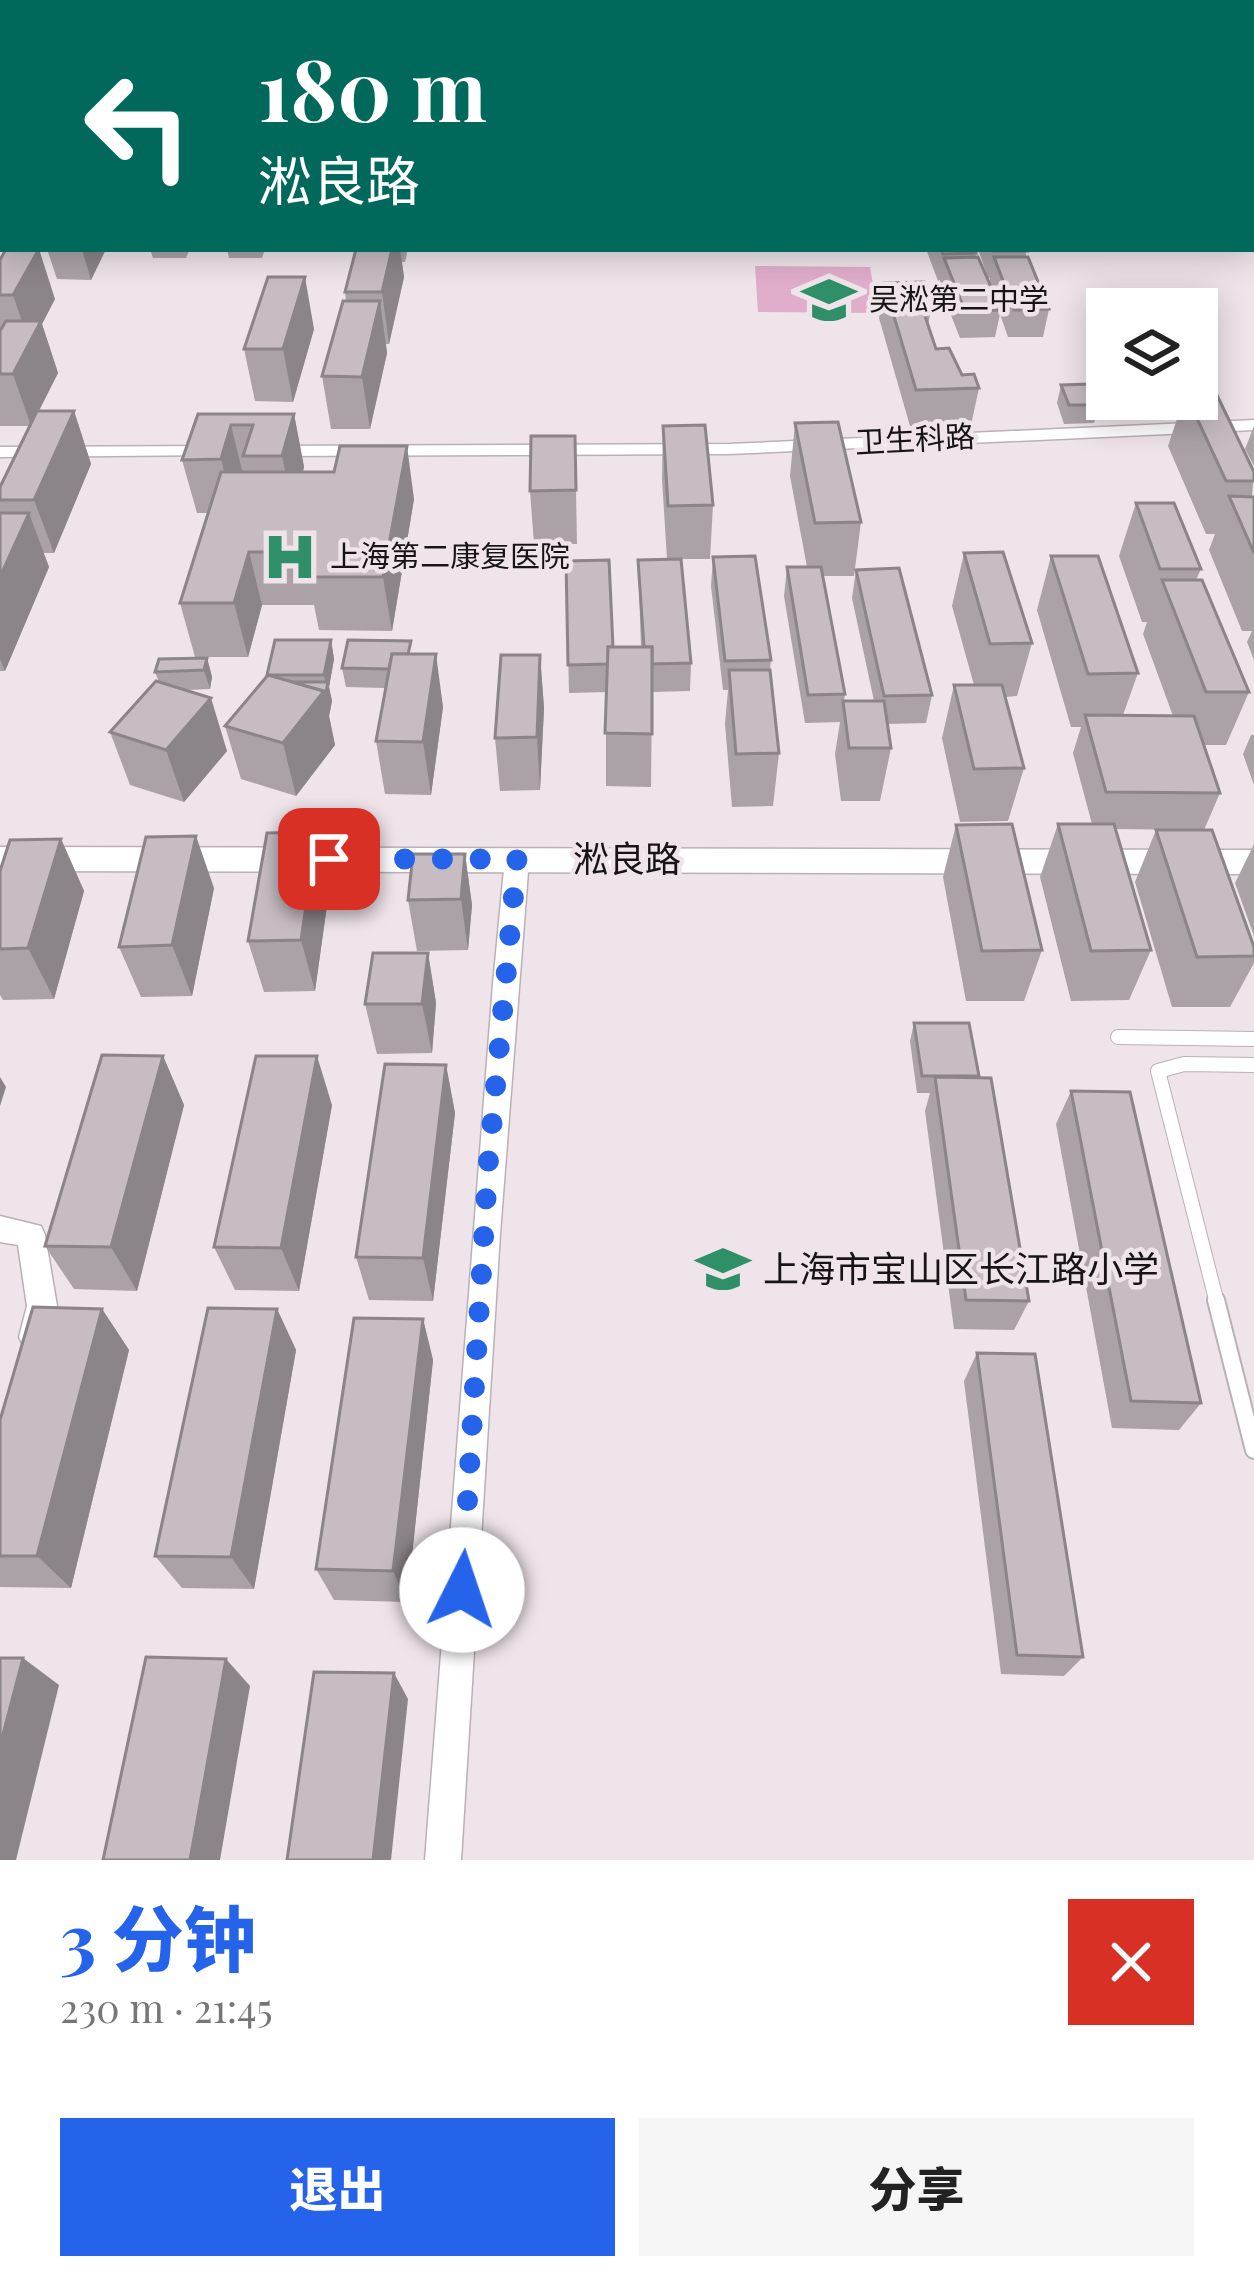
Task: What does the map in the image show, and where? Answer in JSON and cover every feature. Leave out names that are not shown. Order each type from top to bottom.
[{"type":"street","name":"卫生科路","points":[[259,451],[729,449],[1254,425]]},
{"type":"street","points":[[0,452],[235,451]]},
{"type":"street","name":"淞良路","points":[[0,859],[1254,862]]},
{"type":"street","points":[[443,1860],[488,1166],[517,859]]},
{"type":"street","points":[[0,1228],[31,1235],[42,1306],[26,1369]]},
{"type":"lane","points":[[1118,1037],[1254,1039]]},
{"type":"lane","points":[[1254,1066],[1184,1064],[1158,1071],[1254,1450]]},
{"type":"shaded area","points":[[755,266],[870,267],[878,313],[758,312]]},
{"type":"building","points":[[4,252],[37,252],[13,295],[0,295]]},
{"type":"building","points":[[355,252],[391,252],[382,292],[345,292]]},
{"type":"building","points":[[978,257],[1001,310],[965,311],[944,258]]},
{"type":"building","points":[[994,257],[1028,257],[1049,309],[1014,310]]},
{"type":"building","points":[[268,277],[305,277],[283,349],[244,349]]},
{"type":"building","points":[[924,282],[932,304],[927,304],[930,310],[923,310],[936,349],[949,348],[962,375],[974,374],[979,388],[916,390],[884,283]]},
{"type":"building","points":[[343,301],[380,301],[362,377],[322,376]]},
{"type":"building","points":[[6,321],[41,321],[13,374],[0,374],[0,331]]},
{"type":"building","points":[[1086,384],[1086,405],[1069,405],[1061,385]]},
{"type":"building","points":[[1218,397],[1254,472],[1254,481],[1226,481],[1198,420],[1218,420]]},
{"type":"building","points":[[37,411],[74,411],[34,500],[0,500],[0,487]]},
{"type":"building","points":[[198,414],[294,414],[282,456],[243,456],[253,425],[231,425],[221,459],[182,460]]},
{"type":"building","points":[[838,422],[861,522],[815,523],[795,423]]},
{"type":"building","points":[[705,425],[713,505],[668,506],[663,426]]},
{"type":"building","points":[[531,436],[575,436],[576,490],[530,491]]},
{"type":"building","points":[[340,446],[407,446],[383,577],[308,577],[314,552],[249,552],[234,603],[180,603],[221,472],[334,472]]},
{"type":"building","points":[[1229,496],[1254,497],[1254,553]]},
{"type":"building","points":[[1136,503],[1174,503],[1201,569],[1160,569]]},
{"type":"building","points":[[0,513],[29,513],[0,577]]},
{"type":"building","points":[[1003,552],[1032,643],[990,644],[964,553]]},
{"type":"building","points":[[755,556],[771,660],[725,661],[713,557]]},
{"type":"building","points":[[1051,556],[1098,556],[1138,673],[1088,674]]},
{"type":"building","points":[[681,559],[691,663],[652,664],[652,647],[644,647],[638,560]]},
{"type":"building","points":[[609,560],[613,647],[608,647],[608,664],[568,665],[566,561]]},
{"type":"building","points":[[787,567],[821,567],[845,694],[808,695]]},
{"type":"building","points":[[899,568],[932,695],[884,696],[856,570]]},
{"type":"building","points":[[1162,580],[1202,580],[1249,692],[1206,692]]},
{"type":"building","points":[[275,640],[331,640],[324,675],[267,675]]},
{"type":"building","points":[[348,640],[411,641],[408,654],[392,654],[389,669],[342,668]]},
{"type":"building","points":[[608,647],[652,647],[652,734],[605,733]]},
{"type":"building","points":[[392,654],[436,654],[423,742],[376,741]]},
{"type":"building","points":[[501,655],[540,655],[537,737],[495,738]]},
{"type":"building","points":[[207,658],[204,670],[155,672],[159,659]]},
{"type":"building","points":[[729,670],[770,670],[779,753],[736,754]]},
{"type":"building","points":[[268,675],[324,691],[283,743],[225,726]]},
{"type":"building","points":[[156,681],[211,698],[166,750],[110,732]]},
{"type":"building","points":[[292,682],[328,682],[325,697],[324,691]]},
{"type":"building","points":[[954,685],[1002,685],[1024,768],[974,769]]},
{"type":"building","points":[[843,701],[884,701],[891,748],[849,748]]},
{"type":"building","points":[[1085,715],[1194,716],[1220,793],[1106,792]]},
{"type":"building","points":[[1012,824],[1042,950],[982,951],[956,825]]},
{"type":"building","points":[[1058,824],[1114,824],[1151,950],[1091,951]]},
{"type":"building","points":[[1156,830],[1212,830],[1254,956],[1197,957]]},
{"type":"building","points":[[317,832],[301,940],[248,941],[267,833]]},
{"type":"building","points":[[196,836],[172,945],[119,947],[146,837]]},
{"type":"building","points":[[61,839],[28,948],[0,949],[0,871],[10,840]]},
{"type":"building","points":[[413,854],[465,854],[461,899],[408,900]]},
{"type":"building","points":[[373,953],[428,953],[422,1004],[365,1004]]},
{"type":"building","points":[[914,1023],[969,1023],[979,1076],[922,1076]]},
{"type":"building","points":[[102,1055],[163,1056],[111,1247],[45,1246]]},
{"type":"building","points":[[256,1056],[317,1056],[281,1248],[214,1247]]},
{"type":"building","points":[[385,1064],[446,1065],[423,1258],[356,1257]]},
{"type":"building","points":[[935,1077],[991,1078],[1029,1301],[966,1300]]},
{"type":"building","points":[[1071,1091],[1130,1092],[1201,1403],[1131,1401]]},
{"type":"building","points":[[33,1307],[102,1309],[37,1556],[0,1556],[0,1420]]},
{"type":"building","points":[[208,1308],[277,1309],[231,1557],[155,1556]]},
{"type":"building","points":[[354,1318],[423,1319],[393,1571],[316,1569]]},
{"type":"building","points":[[977,1353],[1035,1354],[1083,1657],[1017,1655]]},
{"type":"building","points":[[146,1657],[226,1659],[190,1860],[103,1860]]},
{"type":"building","points":[[0,1658],[23,1658],[0,1746]]},
{"type":"building","points":[[314,1672],[394,1673],[373,1860],[287,1860]]},
{"type":"place","name":"吴淞第二中学","points":[[829,300]]},
{"type":"place","name":"上海第二康复医院","points":[[290,557]]},
{"type":"place","name":"上海市宝山区长江路小学","points":[[723,1269]]},
{"type":"route","points":[[329,859],[517,859],[488,1166],[462,1590]]}]
